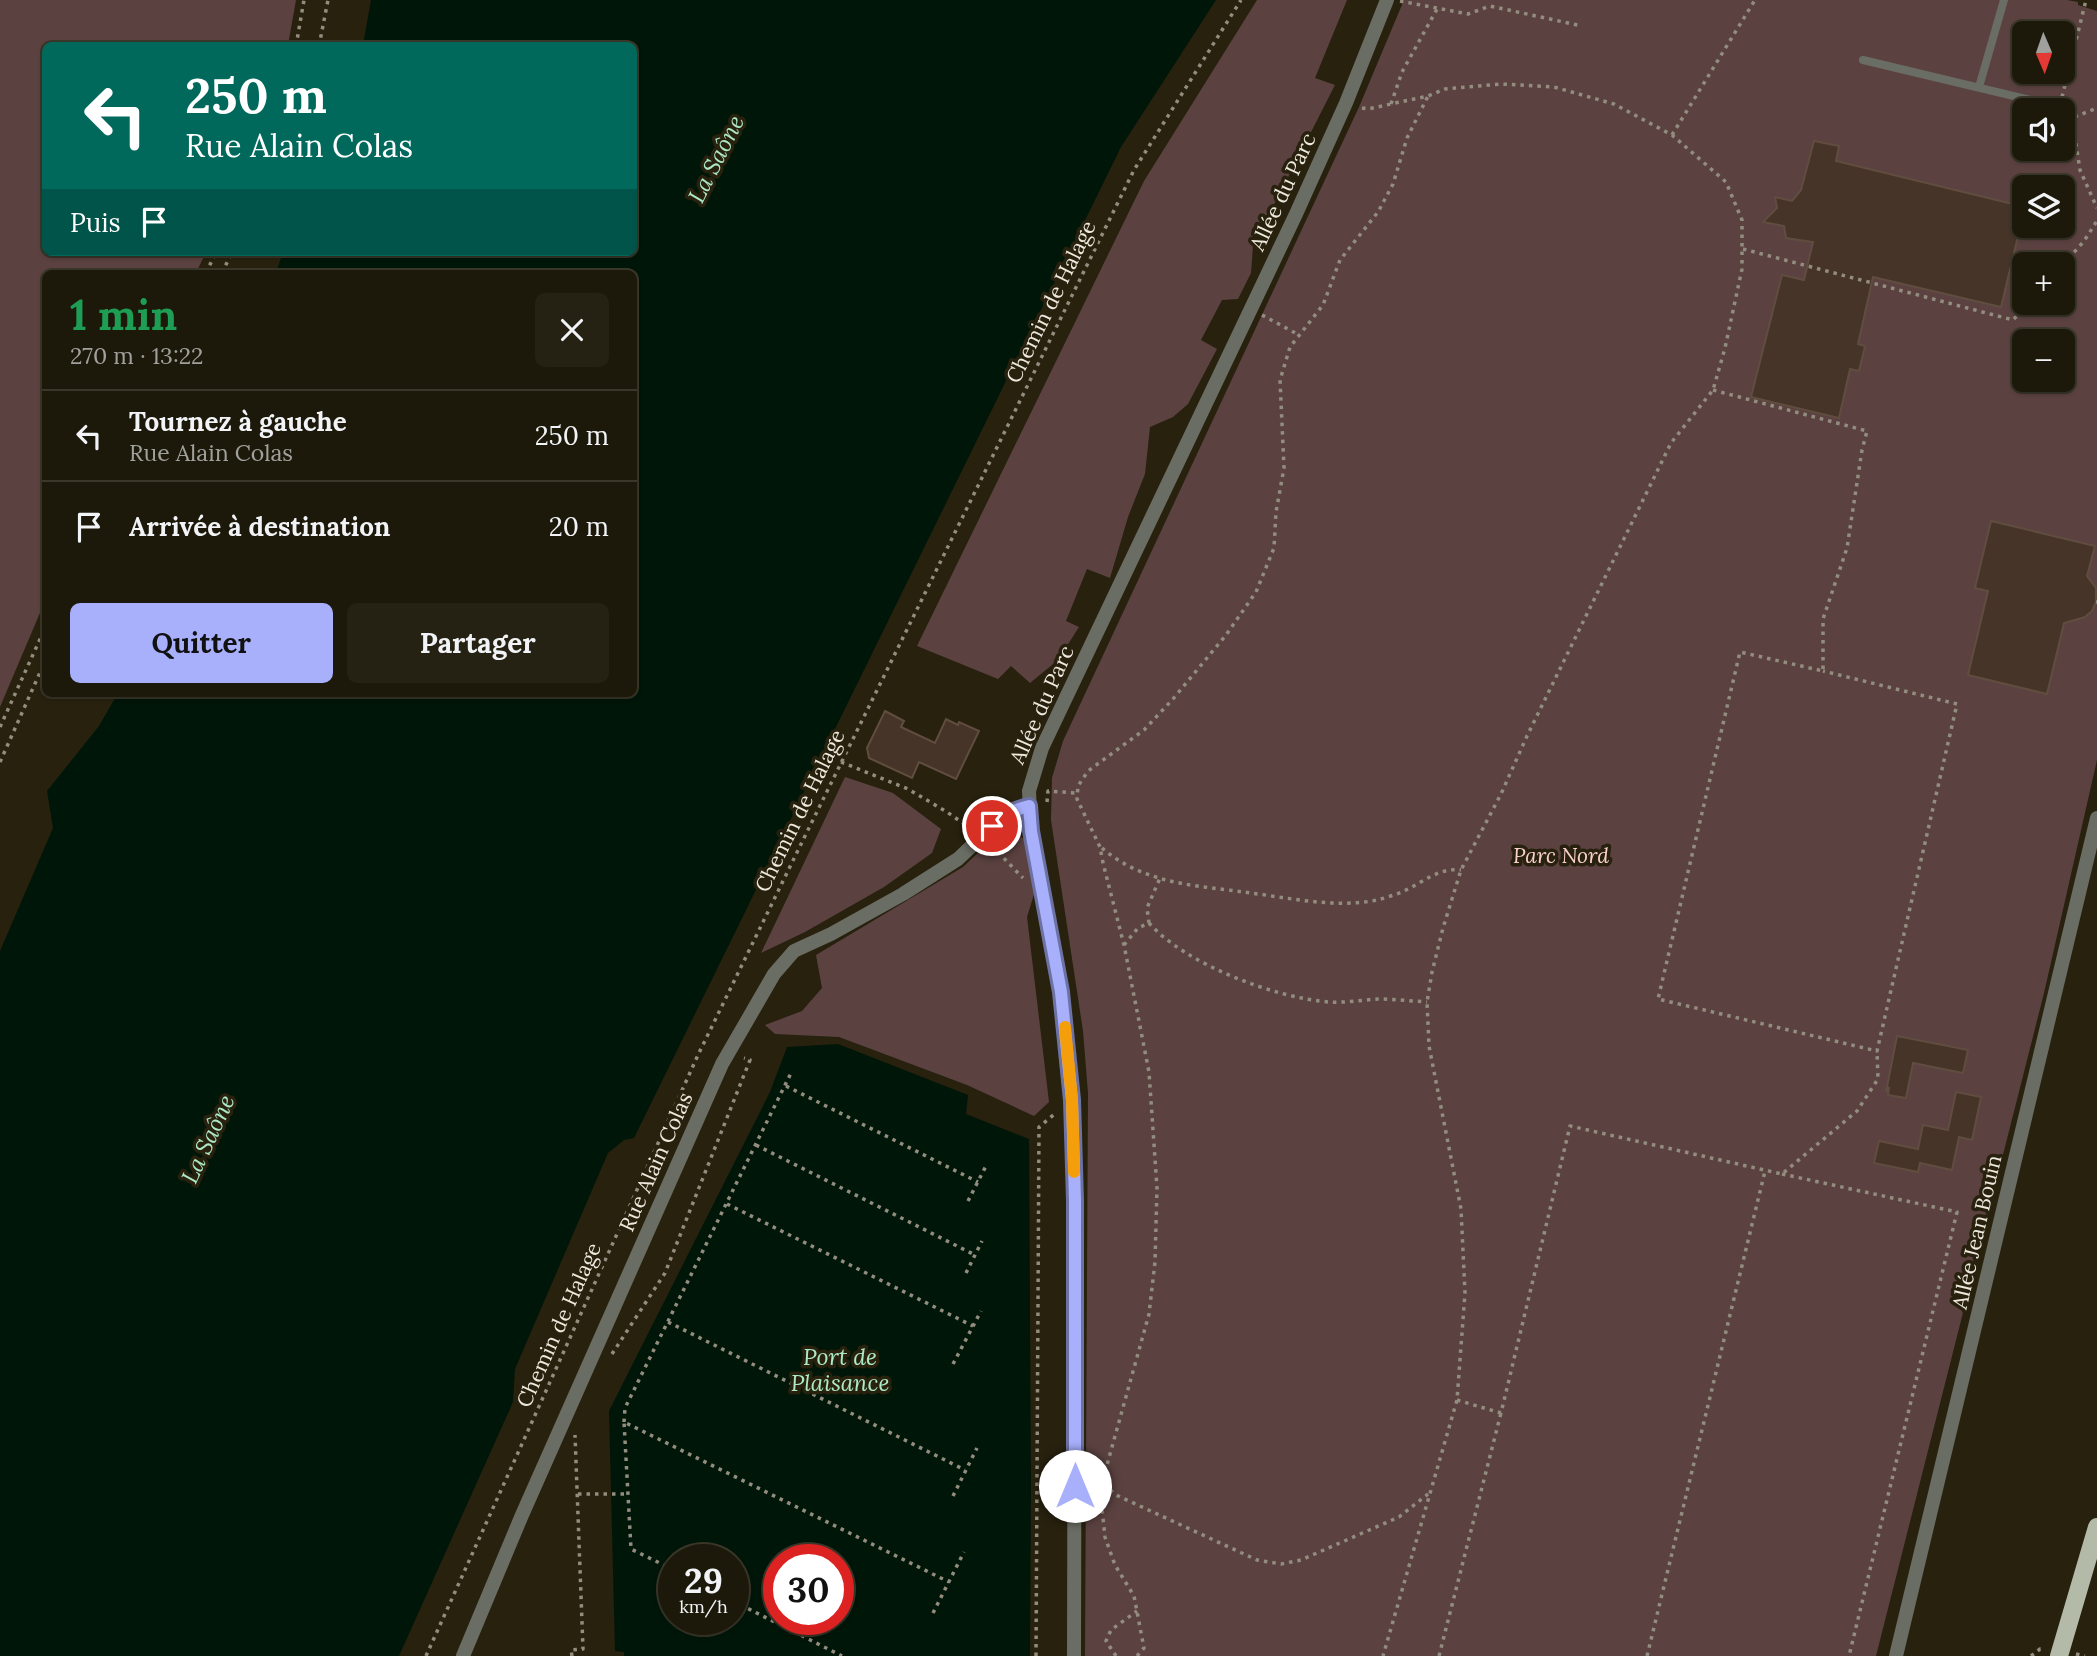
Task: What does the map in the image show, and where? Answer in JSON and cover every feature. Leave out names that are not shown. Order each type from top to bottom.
[{"type":"main road","points":[[2054,1653],[2097,1527]]},
{"type":"street","name":"Allée du Parc","points":[[1074,1656],[1075,1201],[1072,1100],[1061,992],[1031,831],[1029,791],[1042,748],[1251,309],[1346,103],[1387,0]]},
{"type":"street","name":"Rue Alain Colas","points":[[463,1656],[522,1515],[729,1052],[774,974],[794,951],[903,894],[958,859],[1003,816],[1029,806]]},
{"type":"street","name":"Allée Jean Bouin","points":[[1896,1656],[2097,818]]},
{"type":"lane","points":[[1979,87],[2004,0]]},
{"type":"lane","points":[[1863,60],[2024,98]]},
{"type":"path","points":[[297,42],[304,0]]},
{"type":"path","points":[[320,42],[328,0]]},
{"type":"path","name":"Chemin de Halage","points":[[426,1656],[698,1055],[841,762],[1134,170],[1241,0]]},
{"type":"path","points":[[1394,0],[1468,14],[1490,6],[1582,26]]},
{"type":"path","points":[[1672,135],[1755,0]]},
{"type":"path","points":[[2062,98],[2085,0]]},
{"type":"path","points":[[1391,104],[1402,72],[1438,8]]},
{"type":"path","points":[[1346,103],[1368,109],[1428,96],[1445,89],[1501,83],[1554,87],[1614,104],[1672,135],[1726,182],[1742,220],[1742,269],[1713,390],[1671,443],[1501,794],[1461,870],[1443,928],[1427,1002],[1429,1046],[1461,1209],[1465,1293],[1457,1400],[1383,1656]]},
{"type":"path","points":[[1137,1656],[1144,1648],[1138,1611],[1134,1596],[1115,1565],[1105,1537],[1100,1489],[1149,1314],[1155,1262],[1157,1188],[1149,1072],[1125,945],[1100,847],[1079,805],[1076,793],[1088,771],[1144,730],[1173,699],[1226,635],[1256,592],[1274,548],[1276,512],[1284,468],[1280,380],[1290,346],[1323,305],[1340,260],[1378,212],[1393,184],[1407,138],[1428,96]]},
{"type":"path","points":[[2075,117],[2097,107]]},
{"type":"path","points":[[2075,138],[2080,170],[2097,208]]},
{"type":"path","points":[[2074,252],[2097,221]]},
{"type":"path","points":[[1742,249],[2013,320],[2018,315]]},
{"type":"path","points":[[1251,309],[1299,335]]},
{"type":"path","points":[[1713,390],[1867,431],[1847,548],[1823,619],[1824,671]]},
{"type":"path","points":[[0,727],[42,635]]},
{"type":"path","points":[[1782,1174],[1857,1111],[1878,1079],[1877,1051],[1957,704],[1740,652],[1658,999],[1877,1051]]},
{"type":"path","points":[[0,762],[42,668]]},
{"type":"path","points":[[841,762],[908,789],[947,812],[982,836],[1022,878],[1041,882]]},
{"type":"path","points":[[1048,811],[1048,791],[1076,793]]},
{"type":"path","points":[[1100,847],[1120,862],[1160,878],[1324,902],[1375,900],[1400,893],[1442,870],[1461,870]]},
{"type":"path","points":[[1160,878],[1147,908],[1149,923],[1200,960],[1242,981],[1293,997],[1331,1002],[1381,999],[1427,1002]]},
{"type":"path","points":[[1125,945],[1138,928],[1149,923]]},
{"type":"path","points":[[612,1354],[665,1273],[750,1060],[729,1052]]},
{"type":"path","points":[[658,1562],[631,1549],[625,1408],[792,1071]]},
{"type":"path","points":[[785,1086],[978,1182]]},
{"type":"path","points":[[1036,1656],[1039,1127],[1072,1100]]},
{"type":"path","points":[[1439,1656],[1570,1126],[1957,1212],[1849,1656]]},
{"type":"path","points":[[756,1145],[975,1255]]},
{"type":"path","points":[[968,1201],[987,1164]]},
{"type":"path","points":[[1647,1656],[1765,1171]]},
{"type":"path","points":[[727,1204],[973,1326]]},
{"type":"path","points":[[966,1273],[982,1241]]},
{"type":"path","points":[[953,1364],[981,1311]]},
{"type":"path","points":[[668,1322],[965,1470]]},
{"type":"path","points":[[1457,1400],[1501,1413]]},
{"type":"path","points":[[624,1422],[949,1582]]},
{"type":"path","points":[[572,1656],[571,1650],[583,1648],[575,1433]]},
{"type":"path","points":[[953,1496],[977,1448]]},
{"type":"path","points":[[1075,1486],[1102,1482]]},
{"type":"path","points":[[1102,1482],[1116,1495],[1245,1555],[1281,1564],[1301,1560],[1399,1517],[1429,1493]]},
{"type":"path","points":[[578,1494],[627,1494]]},
{"type":"path","points":[[933,1613],[964,1552]]},
{"type":"path","points":[[749,1609],[842,1656]]},
{"type":"path","points":[[1116,1656],[1106,1641],[1111,1630],[1138,1611]]},
{"type":"path","points":[[2031,1656],[2040,1649],[2054,1653]]},
{"type":"green space","points":[[0,0],[296,0],[289,42],[42,42],[42,256],[204,256],[197,270],[42,270],[42,608],[0,707]]},
{"type":"green space","points":[[1257,0],[1347,0],[1315,78],[1335,85],[1253,246],[1251,273],[1238,299],[1222,300],[1201,340],[1217,349],[1188,404],[1173,417],[1150,427],[1145,474],[1128,517],[1110,578],[1087,569],[1066,621],[1079,627],[1058,660],[1030,683],[1011,666],[998,679],[917,646],[1144,181]]},
{"type":"green space","name":"Parc Nord","points":[[1404,0],[2067,0],[2097,11],[2097,760],[2044,993],[1876,1656],[1085,1656],[1088,1093],[1083,1031],[1051,820],[1052,778],[1063,741],[1359,107]]},
{"type":"green space","points":[[845,777],[893,793],[941,829],[932,853],[884,887],[805,932],[761,953]]},
{"type":"green space","points":[[1005,831],[1024,839],[1035,891],[1027,917],[1049,1102],[1034,1116],[967,1085],[839,1037],[775,1034],[765,1025],[802,1011],[822,988],[816,955],[963,867],[999,833]]},
{"type":"water","name":"La Saône","points":[[371,0],[1216,0],[1121,147],[634,1138],[624,1140],[608,1153],[515,1369],[513,1402],[399,1656],[0,1656],[0,951],[53,828],[47,791],[99,726],[116,697],[637,697],[637,270],[277,270],[282,256],[637,256],[637,42],[364,42]]},
{"type":"water","name":"Port de Plaisance","points":[[838,1044],[968,1095],[966,1114],[1029,1139],[1030,1656],[624,1656],[624,1652],[615,1651],[609,1411],[770,1092],[787,1047]]},
{"type":"building","points":[[1814,141],[1839,146],[1836,161],[2012,204],[2012,238],[2018,238],[2012,252],[2001,307],[1873,277],[1858,344],[1865,346],[1859,371],[1850,369],[1839,418],[1751,397],[1782,275],[1804,280],[1813,242],[1786,238],[1784,226],[1763,222],[1777,208],[1775,197],[1792,201],[1801,190]]},
{"type":"building","points":[[1991,521],[2095,546],[2087,576],[2096,588],[2096,602],[2085,617],[2064,623],[2047,694],[1968,675],[1988,591],[1975,588]]},
{"type":"building","points":[[885,711],[904,721],[901,727],[935,743],[946,719],[979,731],[956,779],[919,762],[912,778],[869,758],[867,748]]},
{"type":"building","points":[[1897,1036],[1968,1050],[1963,1073],[1913,1063],[1906,1098],[1888,1095],[1889,1087],[1886,1092]]},
{"type":"building","points":[[1956,1092],[1981,1097],[1972,1140],[1959,1137],[1952,1170],[1920,1163],[1918,1172],[1874,1163],[1879,1141],[1918,1149],[1923,1125],[1948,1130]]},
{"type":"slow traffic","points":[[1065,1027],[1072,1100],[1074,1172]]},
{"type":"route","points":[[992,826],[1014,810],[1029,806],[1031,831],[1061,992],[1073,1125],[1075,1486]]}]
